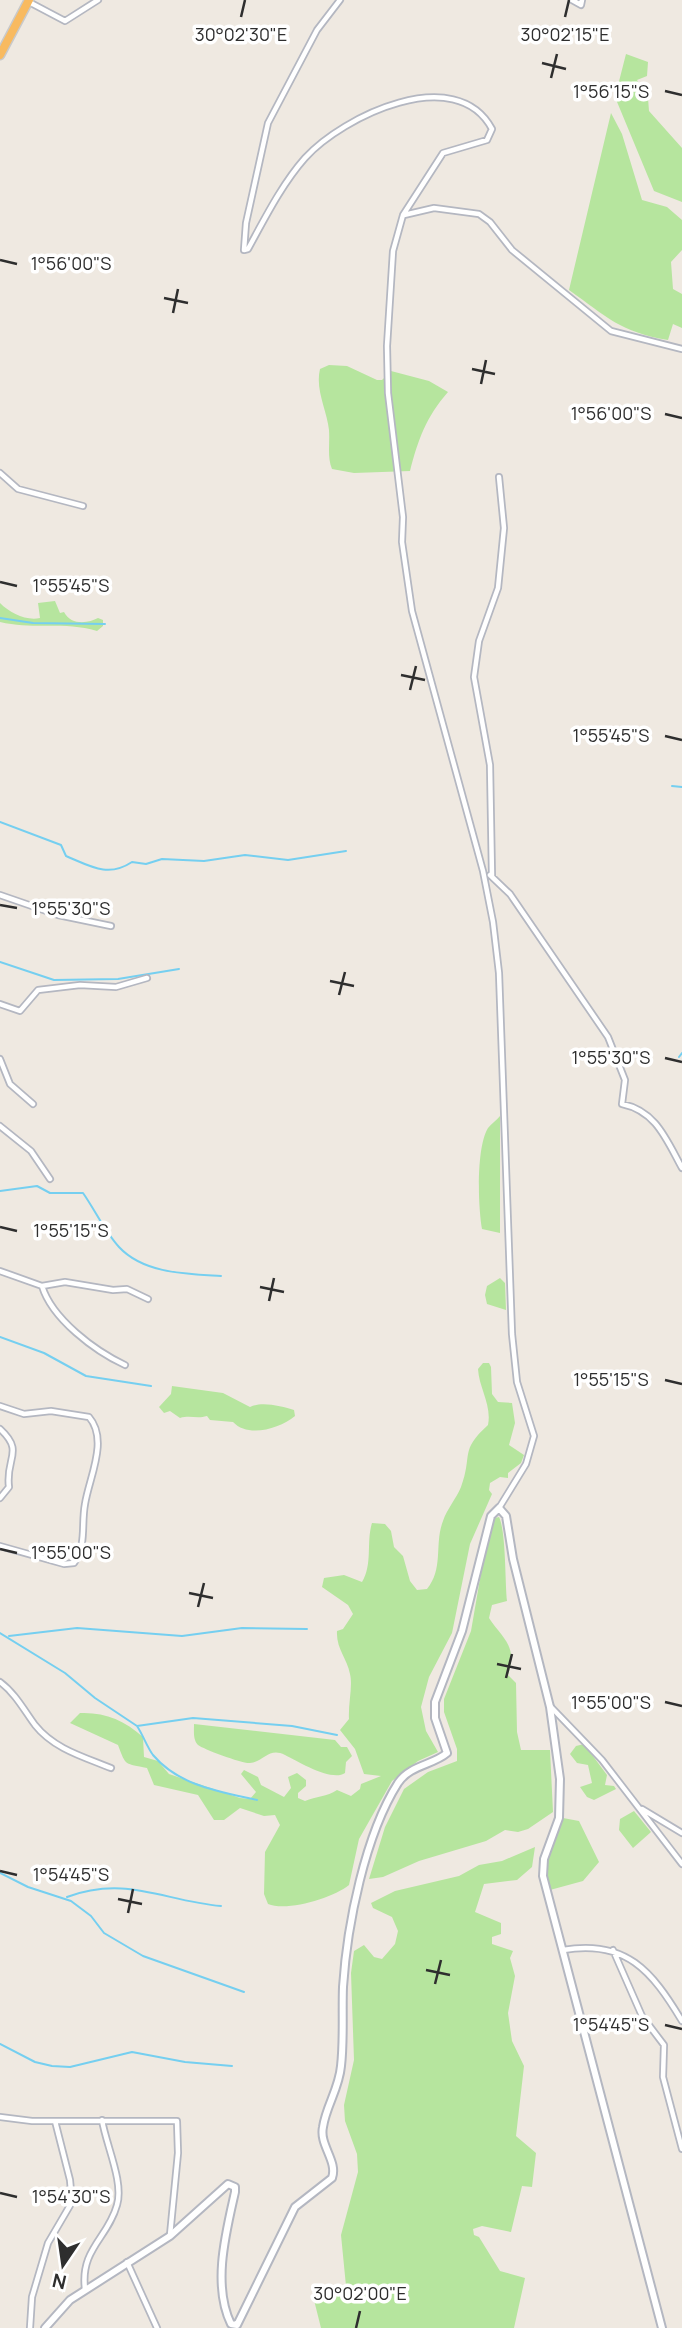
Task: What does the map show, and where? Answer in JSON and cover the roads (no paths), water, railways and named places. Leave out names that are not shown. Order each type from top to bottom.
[{"type":"highway","points":[[0,45],[27,0]]},
{"type":"highway","points":[[0,55],[27,0]]},
{"type":"main road","points":[[45,2328],[70,2300],[170,2236],[224,2185],[232,2184],[235,2187],[226,2231],[223,2284],[227,2316],[231,2324],[237,2325],[295,2207],[333,2175],[322,2134],[340,2080],[345,1969],[362,1878],[370,1848],[398,1783],[412,1771],[447,1753],[435,1718],[435,1702],[462,1630],[491,1516],[499,1508],[506,1516],[513,1559],[550,1707],[561,1808],[544,1859],[543,1876],[662,2328]]},
{"type":"street","points":[[27,0],[65,21],[98,0]]},
{"type":"street","points":[[340,0],[317,30],[268,123],[249,209],[244,250],[248,249],[284,186],[304,159],[330,136],[382,109],[428,97],[457,98],[491,125],[491,137],[443,153],[403,215],[393,251],[387,346],[406,578],[447,744],[484,871],[499,972],[512,1334],[517,1382],[534,1436],[526,1464],[499,1508]]},
{"type":"street","points":[[572,0],[581,5],[582,0]]},
{"type":"street","points":[[403,215],[434,208],[479,214],[490,222],[512,250],[611,331],[682,349]]},
{"type":"street","points":[[0,473],[18,489],[28,493],[83,506]]},
{"type":"street","points":[[492,876],[490,765],[474,677],[479,641],[496,598],[502,561],[503,528],[499,477]]},
{"type":"street","points":[[484,871],[510,894],[608,1037],[625,1080],[622,1104],[638,1108],[653,1119],[682,1168]]},
{"type":"street","points":[[0,895],[58,915],[111,926]]},
{"type":"street","points":[[0,1004],[20,1011],[38,990],[80,985],[116,987],[147,978]]},
{"type":"street","points":[[0,1059],[12,1088],[33,1104]]},
{"type":"street","points":[[0,1126],[31,1151],[50,1179]]},
{"type":"street","points":[[0,1271],[42,1286],[65,1282],[113,1290],[127,1289],[148,1300]]},
{"type":"street","points":[[42,1286],[53,1307],[83,1340],[125,1365]]},
{"type":"street","points":[[0,1406],[24,1414],[51,1412],[89,1417],[94,1427],[97,1449],[83,1512],[84,1538],[74,1563],[64,1564],[0,1546]]},
{"type":"street","points":[[0,1429],[11,1439],[15,1450],[8,1468],[9,1487],[0,1498]]},
{"type":"street","points":[[0,1682],[35,1724],[63,1749],[111,1768]]},
{"type":"street","points":[[550,1707],[603,1761],[682,1864]]},
{"type":"street","points":[[638,1807],[682,1833]]},
{"type":"street","points":[[563,1950],[589,1945],[613,1950],[629,1957],[654,1979],[682,2021]]},
{"type":"street","points":[[613,1950],[642,2016],[664,2045],[663,2077],[682,2149]]},
{"type":"street","points":[[0,2118],[55,2121],[160,2119],[178,2123],[170,2236]]},
{"type":"street","points":[[85,2289],[85,2263],[115,2211],[119,2197],[117,2176],[105,2142],[102,2120]]},
{"type":"street","points":[[30,2328],[32,2297],[47,2243],[72,2202],[70,2180],[55,2121]]},
{"type":"street","points":[[126,2262],[157,2328]]},
{"type":"waterway","points":[[0,618],[33,623],[105,624]]},
{"type":"waterway","points":[[672,786],[682,787]]},
{"type":"waterway","points":[[0,822],[61,845],[66,856],[91,867],[107,870],[132,862],[146,864],[162,859],[204,861],[245,855],[288,860],[346,851]]},
{"type":"waterway","points":[[0,962],[54,980],[118,979],[179,969]]},
{"type":"waterway","points":[[679,1057],[682,1053]]},
{"type":"waterway","points":[[0,1191],[37,1186],[50,1193],[83,1193],[109,1235],[129,1256],[141,1263],[167,1271],[221,1276]]},
{"type":"waterway","points":[[0,1337],[44,1353],[86,1376],[151,1386]]},
{"type":"waterway","points":[[9,1636],[77,1628],[182,1636],[242,1628],[307,1629]]},
{"type":"waterway","points":[[0,1633],[65,1673],[95,1698],[137,1726],[193,1718],[292,1726],[337,1735]]},
{"type":"waterway","points":[[137,1726],[153,1755],[175,1774],[201,1786],[257,1800]]},
{"type":"waterway","points":[[0,1873],[28,1887],[71,1901],[91,1916],[104,1933],[143,1956],[244,1992]]},
{"type":"waterway","points":[[67,1897],[108,1888],[127,1889],[221,1906]]},
{"type":"waterway","points":[[0,2044],[35,2062],[52,2066],[70,2067],[132,2052],[185,2062],[232,2066]]}]
